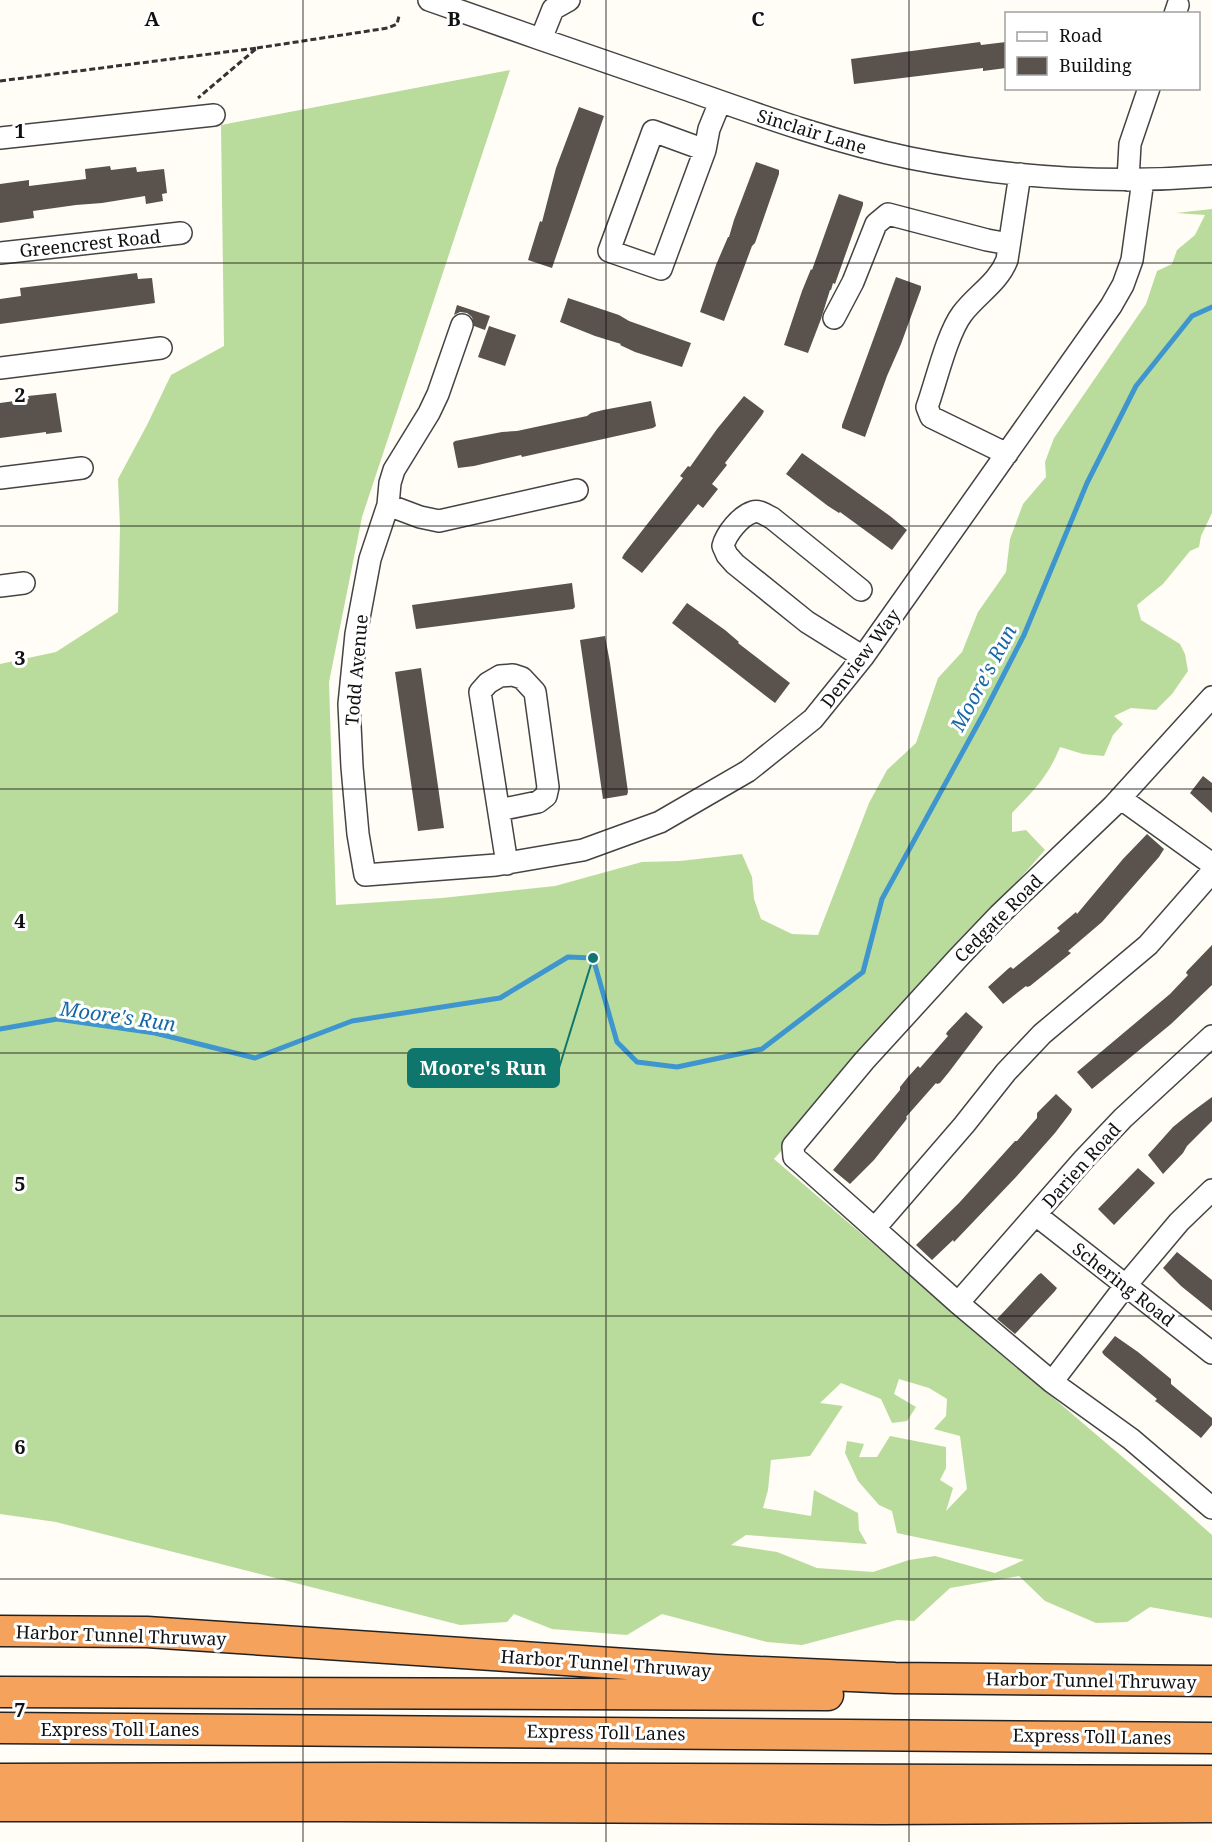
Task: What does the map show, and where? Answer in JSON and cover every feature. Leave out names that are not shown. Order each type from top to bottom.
[{"type":"highway","name":"Harbor Tunnel Thruway","points":[[0,1631],[147,1632],[716,1670],[895,1678],[1212,1682]]},
{"type":"highway","points":[[0,1692],[688,1693],[1212,1699]]},
{"type":"highway","name":"Express Toll Lanes","points":[[0,1728],[1212,1738]]},
{"type":"highway","name":"Express Toll Lanes","points":[[0,1760],[148,1770],[384,1778],[1212,1781]]},
{"type":"highway","name":"Express Toll Lanes","points":[[0,1779],[148,1770],[1212,1763]]},
{"type":"highway","points":[[0,1806],[870,1809],[1212,1807]]},
{"type":"street","name":"Sinclair Lane","points":[[429,0],[720,102],[861,147],[911,158],[1056,177],[1136,180],[1212,176]]},
{"type":"street","points":[[541,39],[553,9],[569,0]]},
{"type":"street","name":"Denview Way","points":[[364,875],[507,864],[583,850],[660,822],[748,771],[813,719],[863,657],[1111,306],[1123,285],[1132,260],[1136,180],[1130,144],[1148,90]]},
{"type":"street","points":[[705,150],[653,130],[609,250],[661,269],[705,150],[709,129],[720,102]]},
{"type":"street","points":[[0,138],[214,115]]},
{"type":"street","points":[[1007,454],[931,417],[927,407],[954,326],[962,313],[1003,270],[1020,174]]},
{"type":"street","points":[[834,318],[853,282],[876,224],[888,214],[1009,244]]},
{"type":"street","name":"Greencrest Road","points":[[0,254],[181,233]]},
{"type":"street","name":"Todd Avenue","points":[[364,875],[352,767],[349,704],[357,634],[370,559],[388,505],[394,470],[438,394],[462,325]]},
{"type":"street","points":[[0,368],[161,348]]},
{"type":"street","points":[[0,478],[82,468]]},
{"type":"street","points":[[388,505],[420,517],[439,521],[577,490]]},
{"type":"street","points":[[861,590],[772,518],[762,513],[753,512],[739,521],[726,536],[723,546],[735,564],[807,622],[863,657]]},
{"type":"street","points":[[0,586],[24,583]]},
{"type":"street","points":[[498,810],[538,802],[546,796],[548,787],[535,692],[522,678],[513,675],[500,676],[488,682],[480,692],[498,810],[507,864]]},
{"type":"street","name":"Cedgate Road","points":[[875,1228],[794,1157],[793,1146],[864,1061],[958,958],[1120,798],[1210,704]]},
{"type":"street","points":[[1120,798],[1212,864]]},
{"type":"street","points":[[1212,872],[1148,945],[1042,1034],[1006,1072],[964,1125],[875,1228],[958,1303],[1052,1382],[1131,1439],[1212,1508]]},
{"type":"street","name":"Darien Road","points":[[958,1303],[1122,1118],[1212,1036]]},
{"type":"street","points":[[1052,1382],[1126,1285],[1179,1222],[1209,1199]]},
{"type":"street","name":"Schering Road","points":[[1036,1215],[1212,1353]]},
{"type":"path","points":[[0,81],[257,48],[388,28],[397,24],[399,16]]},
{"type":"path","points":[[187,117],[187,110],[201,95],[257,48]]},
{"type":"green space","points":[[510,70],[362,517],[329,682],[336,905],[442,898],[555,886],[642,862],[680,861],[742,854],[752,877],[754,899],[761,919],[792,934],[818,935],[869,803],[887,770],[916,743],[938,678],[962,652],[978,612],[1006,572],[1010,539],[1023,504],[1046,477],[1045,462],[1054,438],[1146,304],[1157,271],[1172,264],[1177,250],[1195,235],[1205,215],[1176,213],[1212,209],[1212,513],[1201,536],[1199,547],[1190,551],[1163,584],[1137,605],[1141,620],[1180,644],[1185,654],[1188,671],[1172,694],[1156,710],[1131,708],[1114,716],[1123,724],[1113,735],[1104,756],[1083,754],[1060,747],[1045,775],[1012,813],[1012,832],[1026,830],[1045,850],[774,1159],[1212,1535],[1212,1618],[1150,1607],[1127,1622],[1096,1623],[1045,1601],[1019,1576],[950,1588],[914,1621],[897,1620],[802,1645],[767,1642],[662,1614],[627,1635],[552,1629],[514,1614],[507,1622],[460,1625],[56,1522],[0,1514],[0,664],[56,652],[118,612],[120,527],[118,479],[171,375],[224,346],[221,125]],"holes":[[[899,1379],[929,1388],[947,1399],[946,1416],[934,1429],[960,1436],[967,1489],[946,1511],[953,1488],[940,1480],[946,1468],[946,1447],[890,1436],[877,1457],[859,1457],[864,1444],[847,1441],[845,1453],[858,1481],[879,1505],[892,1511],[897,1533],[1024,1560],[995,1573],[935,1556],[909,1560],[873,1572],[817,1568],[777,1552],[731,1545],[746,1535],[867,1544],[859,1530],[858,1513],[814,1490],[811,1516],[763,1508],[768,1490],[771,1460],[810,1456],[843,1406],[820,1403],[841,1383],[881,1399],[892,1423],[907,1421],[916,1407],[894,1394]]]},
{"type":"building","points":[[980,42],[981,45],[1005,42],[1005,68],[983,71],[983,68],[854,84],[851,59]]},
{"type":"building","points":[[579,107],[604,116],[552,268],[528,260],[540,221],[542,222],[556,168]]},
{"type":"building","points":[[756,162],[779,170],[779,174],[724,321],[700,312]]},
{"type":"building","points":[[110,166],[111,170],[136,167],[137,172],[164,169],[167,193],[162,194],[163,201],[146,204],[145,196],[76,205],[33,211],[34,218],[0,223],[0,184],[29,180],[29,186],[86,179],[85,169]]},
{"type":"building","points":[[839,194],[863,202],[863,205],[808,353],[784,345]]},
{"type":"building","points":[[137,273],[138,279],[152,278],[155,303],[0,324],[0,299],[21,296],[20,288]]},
{"type":"building","points":[[896,277],[921,286],[921,289],[865,437],[842,428],[842,425]]},
{"type":"building","points":[[568,298],[691,343],[682,367],[635,352],[621,344],[560,322]]},
{"type":"building","points":[[457,305],[490,316],[485,330],[474,326],[472,317],[467,313],[460,312],[454,315]]},
{"type":"building","points":[[489,326],[516,335],[505,366],[478,357]]},
{"type":"building","points":[[56,393],[62,432],[0,438],[0,403],[29,399],[28,396]]},
{"type":"building","points":[[744,396],[764,411],[762,415],[712,484],[718,489],[703,508],[698,504],[642,573],[622,558],[624,554],[683,478],[680,476],[688,466],[690,467]]},
{"type":"building","points":[[651,401],[656,426],[653,428],[522,457],[521,455],[458,468],[453,443],[455,441],[517,431]]},
{"type":"building","points":[[802,453],[907,530],[892,550],[786,474]]},
{"type":"building","points":[[572,583],[575,607],[573,609],[416,629],[412,605]]},
{"type":"building","points":[[687,603],[725,630],[738,643],[790,683],[775,703],[672,623]]},
{"type":"building","points":[[605,636],[628,792],[627,795],[603,799],[580,640]]},
{"type":"building","points":[[421,668],[444,828],[418,831],[395,672]]},
{"type":"building","points":[[1203,776],[1212,783],[1212,813],[1190,793]]},
{"type":"building","points":[[1147,834],[1164,849],[1159,857],[1102,922],[1068,951],[1071,953],[1003,1004],[988,987],[1009,968],[1013,969],[1060,931],[1057,928],[1076,912],[1077,914]]},
{"type":"building","points":[[1212,945],[1212,985],[1171,1024],[1092,1089],[1077,1072],[1170,994],[1188,975],[1187,971]]},
{"type":"building","points":[[966,1012],[983,1027],[940,1083],[936,1083],[906,1117],[874,1160],[850,1184],[833,1170],[900,1090],[908,1077],[918,1066],[920,1068],[948,1036],[947,1032]]},
{"type":"building","points":[[1056,1094],[1072,1109],[1071,1112],[1016,1177],[954,1242],[953,1240],[932,1260],[916,1245],[1017,1141],[1037,1118],[1037,1113]]},
{"type":"building","points":[[1212,1097],[1212,1121],[1163,1174],[1148,1155],[1173,1127]]},
{"type":"building","points":[[1138,1168],[1155,1183],[1114,1225],[1098,1209]]},
{"type":"building","points":[[1177,1252],[1212,1280],[1212,1311],[1163,1268]]},
{"type":"building","points":[[1041,1273],[1057,1288],[1015,1334],[997,1319]]},
{"type":"building","points":[[1115,1336],[1171,1379],[1171,1384],[1212,1418],[1212,1425],[1201,1438],[1104,1355],[1102,1352]]},
{"type":"waterway","name":"Moore's Run","points":[[0,1029],[57,1019],[155,1033],[255,1058],[352,1021],[500,998],[568,957],[593,958],[617,1042],[637,1062],[677,1067],[762,1049],[863,972],[882,899],[1024,635],[1087,483],[1136,386],[1192,316],[1212,307]]},
{"type":"place","name":"Moore's Run","points":[[593,958]]}]
